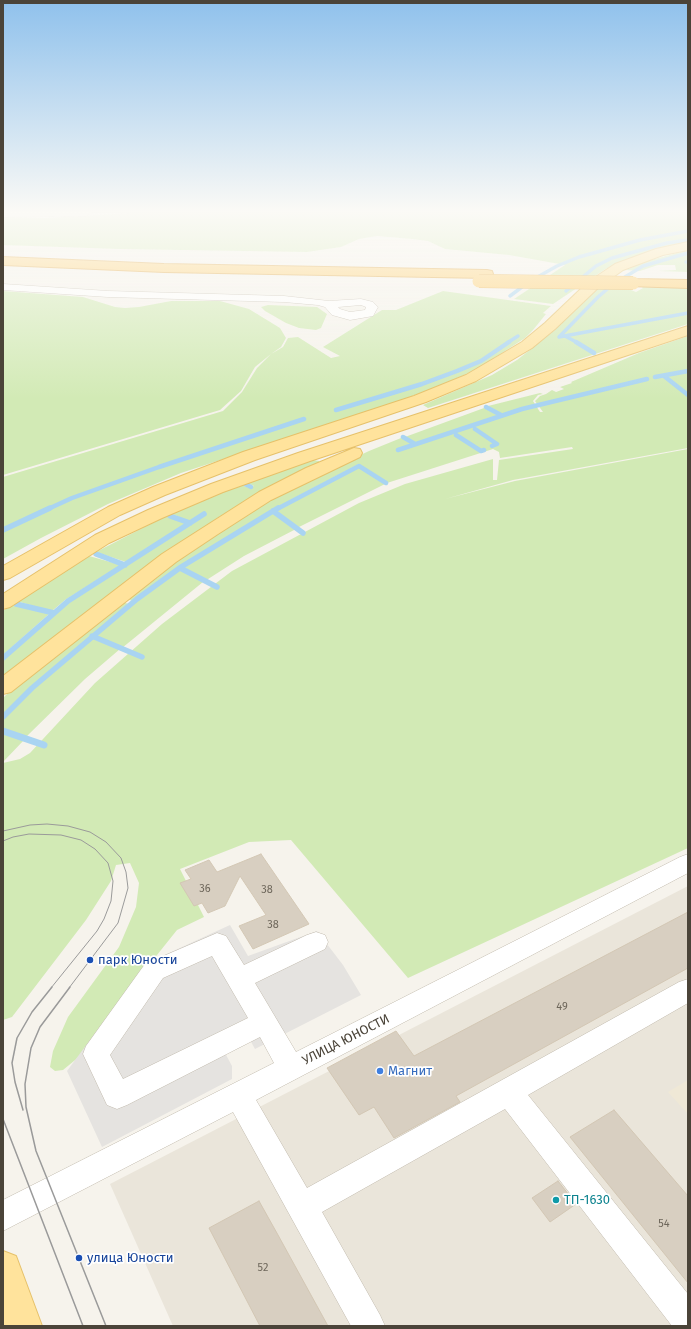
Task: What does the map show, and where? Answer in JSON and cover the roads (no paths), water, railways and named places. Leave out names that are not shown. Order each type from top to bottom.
[{"type":"highway","points":[[266,275],[483,277]]},
{"type":"highway","points":[[413,275],[635,280],[688,284]]},
{"type":"highway","points":[[635,280],[688,277]]},
{"type":"main road","points":[[3,574],[114,511],[159,491],[249,456],[420,399],[471,378],[527,345],[550,326],[593,285],[607,275]]},
{"type":"main road","points":[[3,603],[102,539],[155,514],[217,488],[304,457],[688,330]]},
{"type":"main road","points":[[3,686],[169,558],[265,496],[312,472],[465,404]]},
{"type":"main road","points":[[3,1268],[23,1326]]},
{"type":"street","points":[[3,287],[108,294],[284,299],[329,304]]},
{"type":"street","name":"УЛИЦА ЮНОСТИ","points":[[3,1216],[688,863]]},
{"type":"street","points":[[238,979],[316,942]]},
{"type":"street","points":[[265,1022],[118,1096],[96,1054],[154,971],[217,943],[265,1022],[291,1068]]},
{"type":"street","points":[[302,1207],[688,990]]},
{"type":"street","points":[[509,1092],[688,1320]]},
{"type":"street","points":[[238,1095],[370,1326]]},
{"type":"waterway","points":[[534,279],[541,275]]},
{"type":"waterway","points":[[566,291],[585,275]]},
{"type":"waterway","points":[[620,280],[628,275]]},
{"type":"waterway","points":[[510,296],[526,284]]},
{"type":"waterway","points":[[612,285],[598,297],[559,337],[688,313]]},
{"type":"waterway","points":[[507,343],[518,336]]},
{"type":"waterway","points":[[565,336],[578,343]]},
{"type":"waterway","points":[[336,410],[422,384],[457,371],[481,361],[509,342]]},
{"type":"waterway","points":[[576,342],[594,353]]},
{"type":"waterway","points":[[655,377],[688,371]]},
{"type":"waterway","points":[[664,376],[688,395]]},
{"type":"waterway","points":[[398,450],[522,409],[647,379]]},
{"type":"waterway","points":[[486,407],[501,415]]},
{"type":"waterway","points":[[48,509],[72,498],[159,467],[304,419]]},
{"type":"waterway","points":[[475,429],[497,444],[492,446]]},
{"type":"waterway","points":[[456,435],[481,451],[484,450]]},
{"type":"waterway","points":[[403,437],[415,444]]},
{"type":"waterway","points":[[277,509],[359,466],[386,483]]},
{"type":"waterway","points":[[243,483],[251,487]]},
{"type":"waterway","points":[[3,530],[50,508]]},
{"type":"waterway","points":[[273,511],[278,508]]},
{"type":"waterway","points":[[93,636],[137,599],[181,567],[273,511]]},
{"type":"waterway","points":[[273,511],[303,533]]},
{"type":"waterway","points":[[190,523],[204,514]]},
{"type":"waterway","points":[[170,516],[190,523]]},
{"type":"waterway","points":[[125,565],[190,523]]},
{"type":"waterway","points":[[96,554],[125,565]]},
{"type":"waterway","points":[[3,658],[68,601],[125,565]]},
{"type":"waterway","points":[[180,568],[217,587]]},
{"type":"waterway","points":[[16,604],[54,613]]},
{"type":"waterway","points":[[3,717],[32,688],[93,636]]},
{"type":"waterway","points":[[93,636],[142,657]]},
{"type":"waterway","points":[[3,731],[44,745]]},
{"type":"tram line","points":[[3,831],[30,825],[47,824],[68,826],[90,832],[106,842],[121,858],[126,872],[128,888],[118,923],[69,988]]},
{"type":"tram line","points":[[3,841],[13,837],[29,834],[61,835],[81,840],[95,849],[108,863],[113,881],[111,901],[104,919],[97,931],[51,988]]},
{"type":"tram line","points":[[23,1110],[15,1082],[12,1063],[17,1038],[32,1012],[52,987]]},
{"type":"tram line","points":[[70,987],[40,1027],[31,1048],[25,1084],[26,1107],[36,1151],[106,1326]]},
{"type":"tram line","points":[[3,1119],[83,1326]]},
{"type":"place","name":"парк Юности","points":[[90,960]]},
{"type":"place","name":"Магнит","points":[[380,1071]]},
{"type":"place","name":"ТП-1630","points":[[556,1200]]},
{"type":"place","name":"улица Юности","points":[[79,1258]]}]
